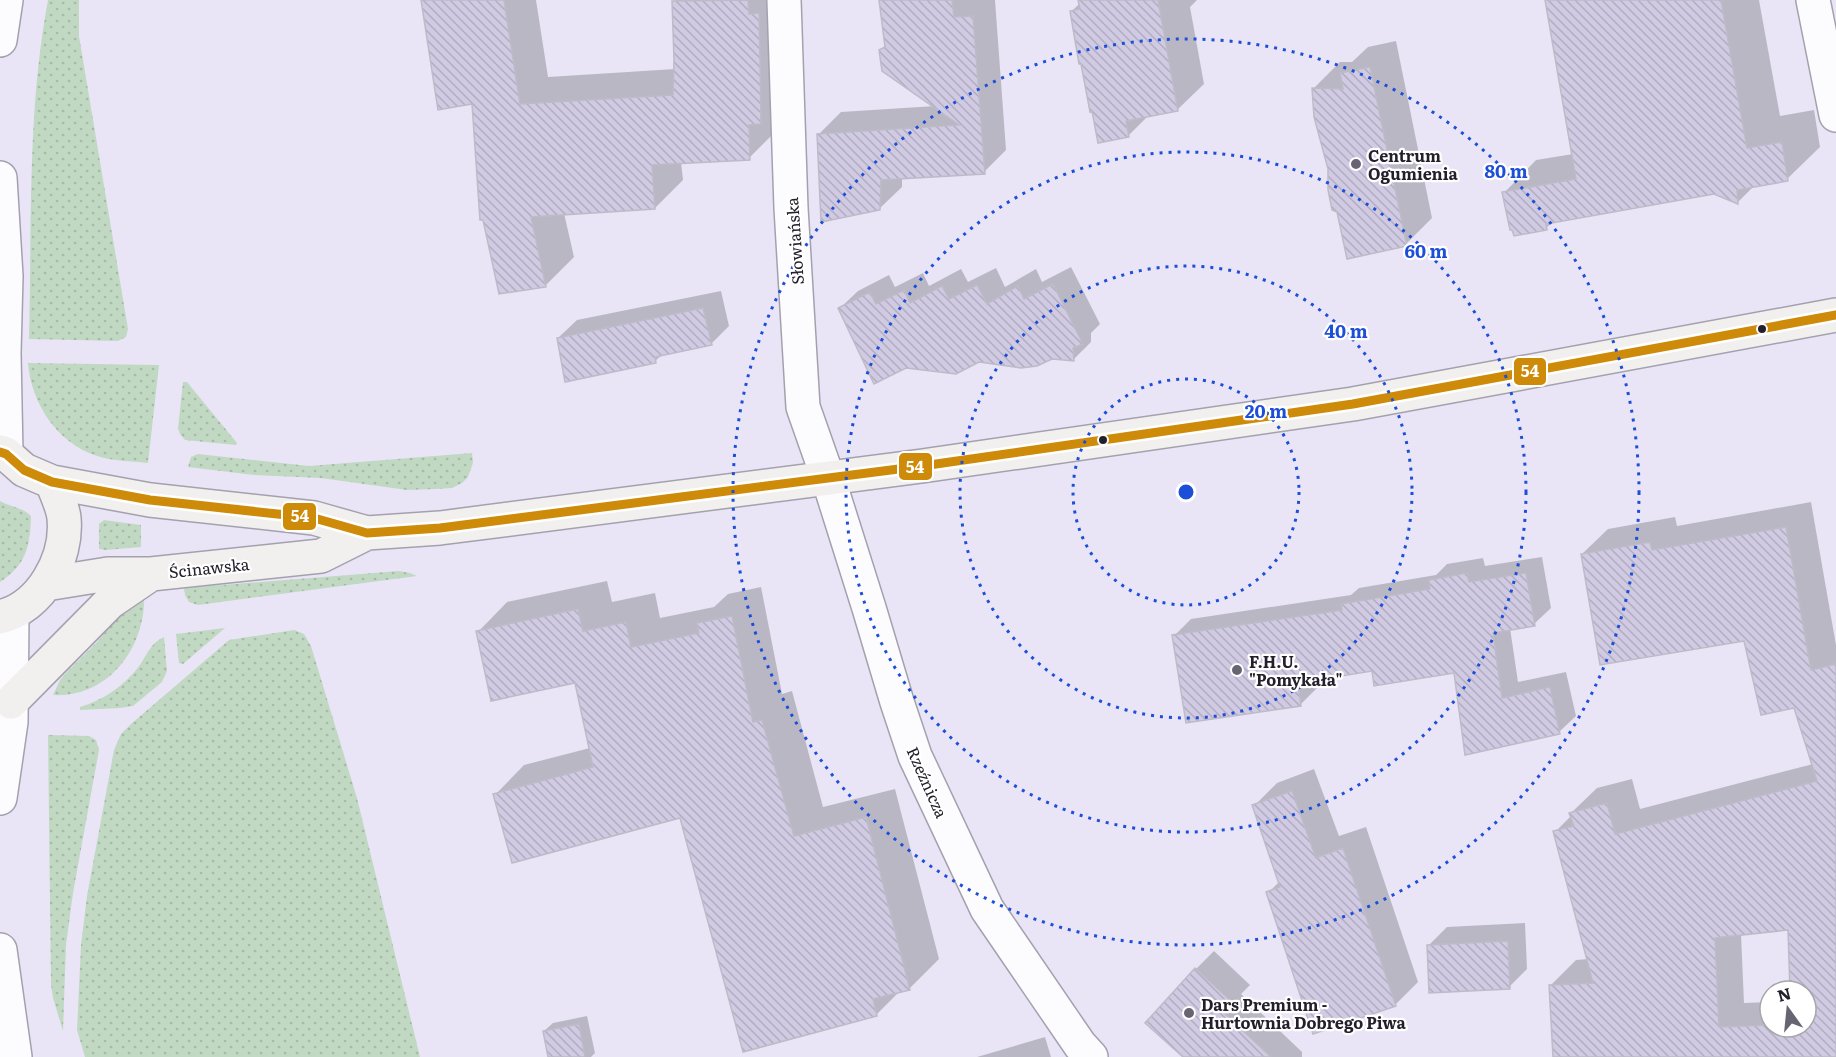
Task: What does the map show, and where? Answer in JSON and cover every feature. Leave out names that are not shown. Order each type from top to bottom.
[{"type":"main road","name":"Ścinawska","points":[[3,453],[24,470],[52,482],[169,503],[314,518],[367,533],[451,527],[828,478],[1353,404],[1836,315]]},
{"type":"main road","points":[[6,616],[28,604],[46,584],[62,549],[64,517],[52,482]]},
{"type":"main road","name":"Ścinawska","points":[[46,584],[108,574],[151,574],[321,556],[367,533]]},
{"type":"main road","points":[[11,702],[110,602],[151,574]]},
{"type":"street","points":[[0,40],[6,0]]},
{"type":"street","name":"Słowiańska","points":[[784,0],[791,208],[803,407],[828,478]]},
{"type":"street","points":[[1813,0],[1836,115]]},
{"type":"street","points":[[0,178],[6,276],[3,453]]},
{"type":"street","name":"Rzeźnicza","points":[[828,478],[897,702],[920,767],[987,909],[1090,1057]]},
{"type":"street","points":[[0,798],[11,722],[6,616]]},
{"type":"street","points":[[0,950],[15,1057]]},
{"type":"green space","points":[[48,0],[79,0],[79,36],[128,329],[126,337],[118,341],[29,339],[34,127],[41,42]]},
{"type":"green space","points":[[28,363],[159,365],[148,463],[97,456],[70,442],[58,431],[41,407],[34,393]]},
{"type":"green space","points":[[183,382],[187,382],[237,443],[236,445],[185,440],[178,428]]},
{"type":"green space","points":[[472,453],[473,463],[468,477],[462,483],[452,488],[435,489],[407,490],[321,478],[254,475],[188,467],[191,457],[198,454],[309,466]]},
{"type":"green space","points":[[0,501],[25,511],[31,516],[30,536],[25,554],[16,569],[0,582]]},
{"type":"green space","points":[[104,520],[141,525],[141,547],[99,549],[99,524]]},
{"type":"green space","points":[[399,571],[417,576],[198,605],[189,602],[184,588]]},
{"type":"green space","points":[[144,598],[143,617],[138,635],[130,652],[119,667],[106,679],[90,688],[72,694],[53,695],[60,680],[99,640],[121,612]]},
{"type":"green space","points":[[225,628],[183,664],[179,663],[176,634]]},
{"type":"green space","points":[[294,630],[304,634],[311,646],[357,798],[420,1057],[85,1057],[77,1030],[81,945],[87,896],[114,750],[121,734],[229,640]]},
{"type":"green space","points":[[164,637],[167,671],[162,682],[133,706],[80,710],[80,707],[106,696],[121,685],[140,665],[153,646]]},
{"type":"green space","points":[[48,735],[89,736],[96,740],[99,750],[66,945],[63,1031],[51,985]]},
{"type":"building","points":[[421,0],[504,0],[520,104],[673,95],[672,1],[748,0],[749,14],[759,13],[761,124],[749,125],[750,160],[652,165],[655,209],[531,217],[546,287],[499,294],[483,220],[480,220],[472,104],[438,110]]},
{"type":"building","points":[[879,0],[952,0],[954,17],[973,16],[985,174],[881,180],[880,210],[821,222],[817,134],[959,125],[882,71],[879,50],[885,47]]},
{"type":"building","points":[[1078,0],[1158,0],[1178,111],[1126,121],[1129,137],[1098,143],[1081,64],[1079,64],[1070,11],[1080,9]]},
{"type":"building","points":[[1545,0],[1721,0],[1747,148],[1782,142],[1788,181],[1737,190],[1738,204],[1714,194],[1546,224],[1547,230],[1514,236],[1510,230],[1502,192],[1576,179]]},
{"type":"building","name":"Centrum Ogumienia","points":[[1370,67],[1407,246],[1347,259],[1337,212],[1332,210],[1328,190],[1328,169],[1314,117],[1312,88],[1343,89],[1340,73]]},
{"type":"building","points":[[1053,284],[1083,344],[1073,348],[1074,361],[1052,359],[1037,366],[1021,368],[979,362],[956,374],[906,368],[874,384],[838,308],[870,292],[876,304],[904,290],[910,303],[942,286],[949,299],[977,285],[987,304],[1018,286],[1024,299]]},
{"type":"building","points":[[703,308],[712,345],[655,357],[656,363],[565,382],[557,338]]},
{"type":"building","points":[[1786,527],[1811,670],[1836,664],[1836,1057],[1553,1057],[1549,985],[1593,983],[1553,831],[1574,826],[1569,813],[1607,803],[1615,834],[1817,781],[1794,708],[1761,715],[1744,641],[1600,665],[1581,554],[1650,542],[1652,550]]},
{"type":"building","points":[[1467,573],[1469,582],[1526,573],[1535,626],[1493,633],[1502,698],[1550,687],[1560,734],[1465,755],[1454,673],[1374,686],[1372,671],[1298,683],[1301,706],[1186,723],[1172,635],[1342,610],[1341,604],[1430,589],[1429,580]]},
{"type":"building","points":[[578,609],[583,631],[626,622],[631,647],[699,633],[697,623],[732,616],[753,722],[762,720],[794,836],[866,817],[910,990],[873,999],[877,1016],[743,1052],[680,818],[512,863],[493,794],[593,767],[575,683],[491,701],[476,631]]},
{"type":"building","points":[[1292,791],[1316,858],[1343,848],[1396,1006],[1313,1034],[1266,892],[1280,887],[1252,805]]},
{"type":"building","points":[[1508,941],[1510,989],[1429,993],[1427,945]]},
{"type":"building","name":"Dars Premium - Hurtownia Dobrego Piwa","points":[[1195,968],[1234,1004],[1224,1013],[1271,1057],[1183,1057],[1145,1023]]},
{"type":"building","points":[[579,1024],[585,1057],[548,1057],[543,1031]]},
{"type":"transit line","name":"54","points":[[0,452],[6,454],[24,470],[52,482],[150,500],[314,518],[367,533],[440,528],[922,466],[1353,404],[1836,315]]},
{"type":"place","name":"Centrum Ogumienia","points":[[1356,164]]},
{"type":"place","name":"F.H.U. \"Pomykała\"","points":[[1237,670]]},
{"type":"place","name":"Dars Premium - Hurtownia Dobrego Piwa","points":[[1189,1013]]}]
